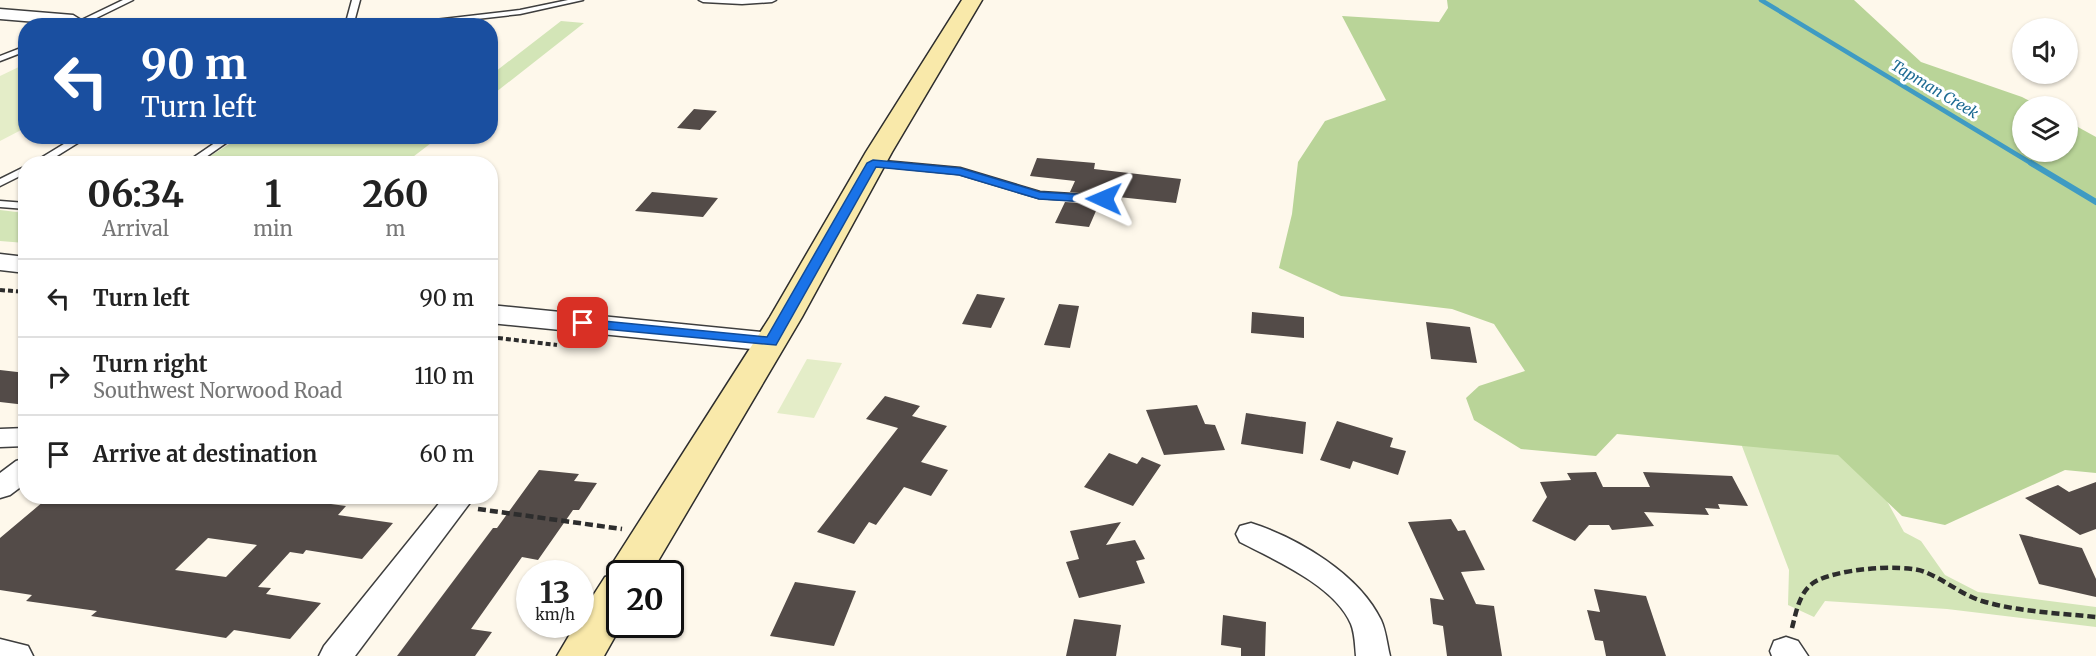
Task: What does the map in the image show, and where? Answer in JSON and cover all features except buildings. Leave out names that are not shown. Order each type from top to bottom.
[{"type":"main road","points":[[637,560],[771,342],[873,163],[972,0]]},
{"type":"main road","points":[[580,656],[606,613]]},
{"type":"street","points":[[1,15],[28,18]]},
{"type":"street","points":[[0,262],[18,264]]},
{"type":"street","points":[[498,315],[771,342]]},
{"type":"street","points":[[0,438],[18,437]]},
{"type":"street","points":[[0,488],[18,474]]},
{"type":"street","points":[[336,656],[456,504]]},
{"type":"street","points":[[1251,534],[1292,555],[1349,596],[1365,620],[1373,656]]},
{"type":"street","points":[[0,652],[16,656]]},
{"type":"lane","points":[[85,18],[129,0]]},
{"type":"lane","points":[[351,18],[356,0]]},
{"type":"lane","points":[[464,18],[520,12],[579,0]]},
{"type":"lane","points":[[703,0],[742,2],[772,0]]},
{"type":"lane","points":[[0,59],[18,51]]},
{"type":"lane","points":[[50,156],[71,144]]},
{"type":"lane","points":[[201,156],[220,144]]},
{"type":"lane","points":[[873,163],[960,171],[1039,195],[1104,199]]},
{"type":"lane","points":[[0,183],[18,173]]},
{"type":"lane","points":[[0,204],[18,205]]},
{"type":"path","points":[[0,290],[18,291]]},
{"type":"path","points":[[498,338],[557,345]]},
{"type":"path","points":[[476,504],[652,534]]},
{"type":"path","points":[[1789,653],[1802,597],[1814,582],[1846,573],[1890,568],[1917,569],[1974,599],[2000,606],[2096,617]]},
{"type":"green space","points":[[1447,0],[1854,0],[1921,62],[2019,96],[2012,96],[2012,162],[2078,162],[2078,127],[2096,137],[2096,473],[2065,470],[1945,525],[1902,516],[1838,455],[1617,434],[1596,456],[1521,449],[1474,420],[1466,398],[1479,386],[1525,371],[1494,324],[1452,309],[1341,296],[1279,268],[1292,214],[1298,162],[1325,121],[1386,100],[1342,16],[1439,22],[1448,8]]},
{"type":"green space","points":[[561,21],[584,23],[498,91],[498,70]]},
{"type":"green space","points":[[18,67],[18,132],[0,141],[0,76]]},
{"type":"green space","points":[[229,144],[430,144],[414,156],[210,156]]},
{"type":"green space","points":[[0,210],[18,212],[18,242],[0,241]]},
{"type":"green space","points":[[807,359],[842,363],[814,418],[777,413]]},
{"type":"green space","points":[[1737,433],[1856,445],[1904,532],[1921,541],[1945,575],[1978,592],[2096,607],[2096,627],[1947,609],[1825,601],[1814,617],[1788,605],[1789,570]]},
{"type":"waterway","name":"Tapman Creek","points":[[1761,0],[2034,165]]},
{"type":"waterway","name":"Tapman Creek","points":[[2031,163],[2096,202]]},
{"type":"route","points":[[583,323],[771,342],[873,163],[960,171],[1039,195],[1104,199]]}]
